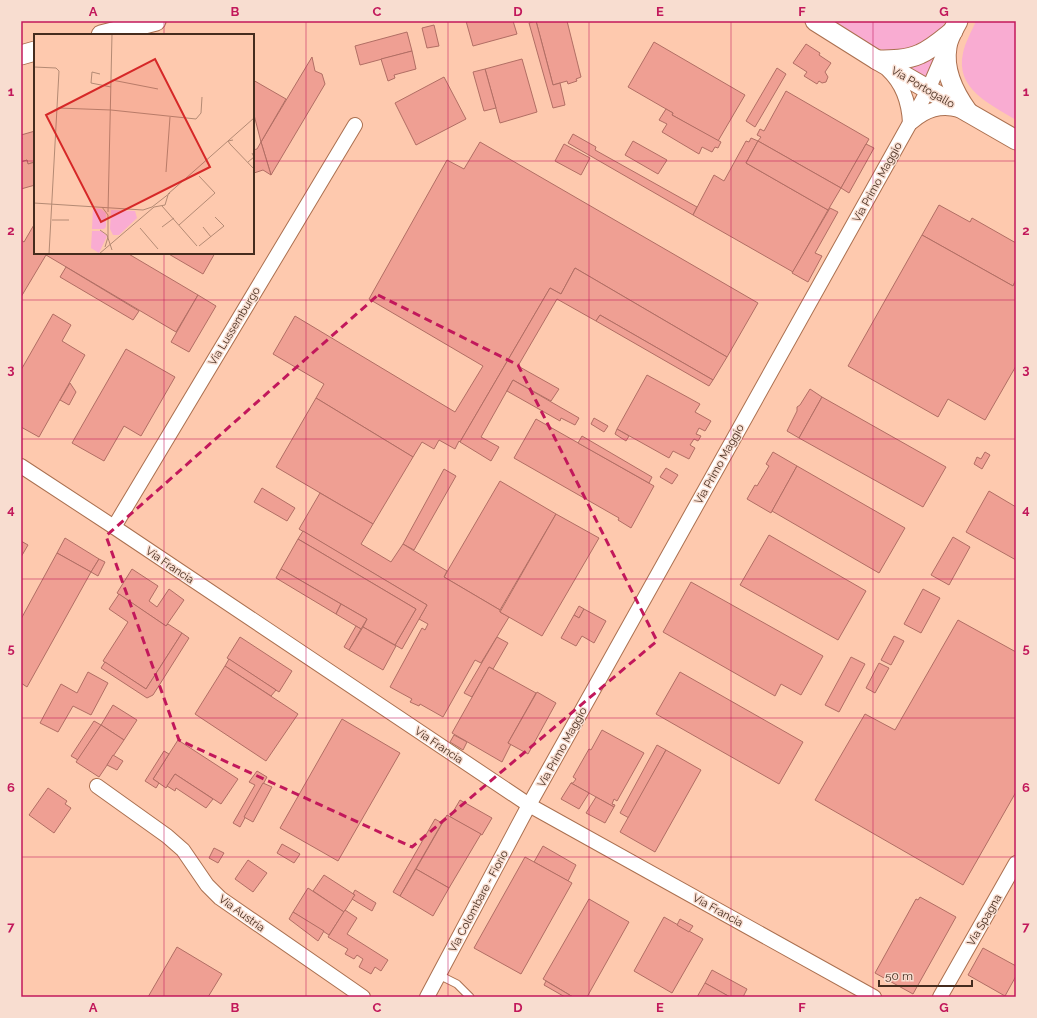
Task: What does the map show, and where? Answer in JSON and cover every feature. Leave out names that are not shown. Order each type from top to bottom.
[{"type":"main road","points":[[815,21],[877,60],[893,60],[920,54],[953,33]]},
{"type":"main road","points":[[104,34],[150,22]]},
{"type":"main road","name":"Via Portogallo","points":[[953,33],[946,58],[948,72],[959,100],[968,113]]},
{"type":"main road","points":[[21,55],[34,52]]},
{"type":"main road","name":"Via Portogallo","points":[[877,60],[1016,140]]},
{"type":"street","name":"Via Primo Maggio","points":[[529,805],[910,123],[928,90],[953,33]]},
{"type":"street","points":[[877,60],[900,84],[905,94],[910,123]]},
{"type":"street","name":"Via Primo Maggio","points":[[910,123],[926,112],[940,108],[949,108],[968,113]]},
{"type":"street","name":"Via Lussemburgo","points":[[114,527],[355,125]]},
{"type":"street","name":"Via Francia","points":[[21,466],[529,805],[874,997]]},
{"type":"street","name":"Via Austria","points":[[97,786],[167,836],[183,850],[207,885],[220,898],[363,997]]},
{"type":"street","name":"Via Colombare - Fiorio","points":[[427,997],[529,805]]},
{"type":"street","name":"Via Spagna","points":[[940,997],[1016,864]]},
{"type":"lane","points":[[439,975],[457,984],[470,997]]},
{"type":"highlighted area","points":[[378,295],[518,365],[657,641],[412,847],[179,740],[106,536]]},
{"type":"shaded area","points":[[834,21],[946,21],[941,31],[918,49],[887,51],[874,47]]},
{"type":"shaded area","points":[[976,21],[1016,21],[1016,120],[977,94],[969,86],[964,76],[962,66],[963,53]]},
{"type":"shaded area","points":[[937,54],[923,83],[896,65]]},
{"type":"building","points":[[466,21],[513,21],[517,34],[473,46]]},
{"type":"building","points":[[536,21],[567,21],[581,77],[576,79],[577,81],[568,84],[567,81],[553,85]]},
{"type":"building","points":[[536,21],[553,85],[560,83],[565,105],[553,108],[529,23]]},
{"type":"building","points":[[434,25],[439,46],[427,48],[422,28]]},
{"type":"building","points":[[407,32],[412,51],[360,65],[355,46]]},
{"type":"building","points":[[654,42],[745,95],[718,141],[672,115],[673,113],[628,87]]},
{"type":"building","points":[[806,44],[820,53],[819,55],[831,63],[825,72],[828,77],[826,82],[822,83],[819,81],[817,84],[804,76],[807,72],[793,63]]},
{"type":"building","points":[[412,51],[416,69],[394,75],[395,78],[388,81],[381,59]]},
{"type":"building","points":[[312,57],[315,71],[322,74],[325,84],[271,175],[261,142]]},
{"type":"building","points":[[522,59],[537,112],[500,123],[485,69]]},
{"type":"building","points":[[777,68],[786,74],[755,127],[746,121]]},
{"type":"building","points":[[485,69],[496,108],[484,111],[473,72]]},
{"type":"building","points":[[444,77],[466,119],[416,145],[395,103]]},
{"type":"building","points":[[254,81],[286,99],[261,142],[254,115]]},
{"type":"building","points":[[786,91],[869,139],[841,188],[758,141],[761,137],[757,135],[760,129],[764,131]]},
{"type":"building","points":[[666,109],[673,113],[672,115],[721,142],[718,148],[715,147],[712,152],[702,147],[699,154],[662,132],[667,124],[659,120]]},
{"type":"building","points":[[34,131],[34,162],[28,164],[27,160],[21,162],[21,135]]},
{"type":"building","points":[[573,134],[596,147],[595,150],[697,207],[693,215],[568,143]]},
{"type":"building","points":[[751,138],[758,141],[746,163],[828,210],[793,272],[693,215],[714,175],[724,181],[746,141],[749,142]]},
{"type":"building","points":[[633,141],[667,160],[658,174],[625,155]]},
{"type":"building","points":[[758,141],[841,188],[828,210],[746,163]]},
{"type":"building","points":[[261,142],[271,175],[263,170],[254,173],[254,150],[257,149]]},
{"type":"building","points":[[480,142],[758,303],[727,357],[575,268],[561,294],[550,288],[455,449],[439,440],[434,449],[422,442],[413,457],[316,398],[324,384],[273,354],[295,316],[455,412],[483,366],[369,299],[447,160],[464,169]]},
{"type":"building","points":[[564,144],[590,158],[581,175],[555,161]]},
{"type":"building","points":[[866,144],[874,148],[849,193],[841,188]]},
{"type":"building","points":[[27,160],[28,164],[34,162],[34,185],[21,189],[21,162]]},
{"type":"building","points":[[939,205],[970,222],[972,218],[1016,243],[1016,280],[1013,286],[922,235]]},
{"type":"building","points":[[830,208],[838,212],[815,253],[822,256],[808,282],[792,273]]},
{"type":"building","points":[[34,225],[34,254],[129,254],[198,295],[176,332],[46,255],[21,297],[21,240],[24,242]]},
{"type":"building","points":[[922,235],[1013,286],[1016,280],[1016,366],[985,420],[948,399],[938,417],[848,366]]},
{"type":"building","points":[[169,254],[214,254],[203,274]]},
{"type":"building","points":[[66,267],[139,311],[133,320],[60,277]]},
{"type":"building","points":[[575,268],[727,357],[713,380],[600,315],[596,321],[557,299],[518,366],[559,389],[551,401],[513,380],[481,437],[499,447],[491,461],[460,442],[550,288],[561,294]]},
{"type":"building","points":[[198,295],[216,306],[189,352],[171,342]]},
{"type":"building","points":[[53,314],[71,325],[62,341],[85,355],[39,437],[21,427],[21,370]]},
{"type":"building","points":[[600,315],[713,380],[709,386],[596,321]]},
{"type":"building","points":[[126,349],[175,377],[141,436],[124,426],[104,461],[72,443]]},
{"type":"building","points":[[647,375],[700,404],[695,412],[711,421],[705,431],[699,428],[696,434],[701,436],[698,441],[694,439],[690,445],[695,448],[689,459],[673,451],[669,458],[617,429]]},
{"type":"building","points":[[513,380],[579,418],[575,425],[561,418],[560,421],[507,391]]},
{"type":"building","points":[[70,383],[76,392],[69,405],[60,400]]},
{"type":"building","points":[[810,389],[822,397],[799,438],[787,431],[797,411],[797,407],[800,405]]},
{"type":"building","points":[[822,397],[946,467],[923,507],[799,438]]},
{"type":"building","points":[[316,398],[413,457],[373,524],[276,467]]},
{"type":"building","points":[[594,418],[608,426],[604,432],[591,424]]},
{"type":"building","points":[[536,419],[654,486],[631,528],[618,520],[619,518],[514,458]]},
{"type":"building","points":[[617,429],[629,436],[626,441],[615,434]]},
{"type":"building","points":[[582,436],[652,477],[649,483],[578,443]]},
{"type":"building","points":[[773,452],[797,466],[771,513],[747,499],[769,466],[766,464]]},
{"type":"building","points":[[985,452],[990,455],[982,469],[974,464],[977,457],[981,459]]},
{"type":"building","points":[[797,466],[905,528],[879,573],[772,511]]},
{"type":"building","points":[[666,468],[678,475],[672,484],[660,477]]},
{"type":"building","points":[[444,469],[456,476],[414,550],[403,544]]},
{"type":"building","points":[[500,481],[556,514],[500,610],[444,577]]},
{"type":"building","points":[[262,488],[295,508],[287,521],[254,502]]},
{"type":"building","points":[[989,491],[1016,507],[1016,560],[966,532]]},
{"type":"building","points":[[320,493],[373,524],[361,544],[391,562],[403,544],[447,571],[444,577],[500,610],[500,612],[509,617],[481,663],[475,660],[443,717],[420,704],[419,706],[410,702],[412,699],[390,687],[422,628],[425,630],[428,624],[419,619],[427,605],[299,529]]},
{"type":"building","points":[[556,514],[599,538],[542,636],[500,612]]},
{"type":"building","points":[[303,531],[427,605],[402,649],[395,645],[416,609],[298,539]]},
{"type":"building","points":[[769,535],[866,591],[838,640],[740,585]]},
{"type":"building","points":[[953,537],[970,547],[949,585],[931,575]]},
{"type":"building","points":[[65,538],[99,559],[91,572],[57,553]]},
{"type":"building","points":[[298,539],[416,609],[395,645],[363,627],[367,619],[281,569]]},
{"type":"building","points":[[21,541],[28,545],[21,557]]},
{"type":"building","points":[[57,553],[91,572],[27,687],[21,683],[21,619]]},
{"type":"building","points":[[99,559],[105,562],[98,576],[91,572]]},
{"type":"building","points":[[132,569],[158,586],[149,601],[157,607],[169,589],[184,600],[166,626],[117,593]]},
{"type":"building","points":[[281,569],[341,604],[336,614],[276,578]]},
{"type":"building","points":[[691,582],[823,656],[801,695],[781,684],[775,696],[663,632]]},
{"type":"building","points":[[923,589],[940,598],[921,633],[904,624]]},
{"type":"building","points":[[119,594],[166,626],[168,624],[182,633],[146,689],[103,661],[128,622],[109,609]]},
{"type":"building","points":[[341,604],[367,619],[361,629],[336,614]]},
{"type":"building","points":[[579,606],[584,609],[579,618],[574,615]]},
{"type":"building","points":[[584,609],[606,621],[594,643],[582,636],[576,646],[561,638],[574,615],[579,618]]},
{"type":"building","points":[[958,620],[1016,652],[1016,792],[963,885],[815,800],[865,714],[895,730]]},
{"type":"building","points":[[356,626],[361,629],[349,650],[344,647]]},
{"type":"building","points":[[363,627],[396,646],[383,670],[349,650]]},
{"type":"building","points":[[182,633],[189,638],[153,695],[147,698],[101,668],[105,662],[146,689]]},
{"type":"building","points":[[894,636],[904,641],[891,665],[881,660]]},
{"type":"building","points":[[240,637],[292,671],[279,692],[227,658]]},
{"type":"building","points":[[497,637],[508,643],[493,669],[489,667],[472,697],[464,693]]},
{"type":"building","points":[[851,657],[865,664],[839,712],[825,705]]},
{"type":"building","points":[[229,659],[276,690],[271,696],[225,666]]},
{"type":"building","points":[[879,663],[889,668],[875,693],[866,688]]},
{"type":"building","points":[[225,666],[298,714],[266,761],[195,714]]},
{"type":"building","points":[[489,667],[536,693],[508,743],[511,744],[502,762],[452,733]]},
{"type":"building","points":[[88,672],[108,683],[91,715],[73,706],[58,732],[40,723],[61,684],[77,693]]},
{"type":"building","points":[[680,672],[803,742],[779,784],[656,714]]},
{"type":"building","points":[[537,692],[556,703],[528,754],[508,743]]},
{"type":"building","points":[[113,705],[137,720],[124,740],[101,725]]},
{"type":"building","points":[[342,719],[400,753],[338,861],[280,828]]},
{"type":"building","points":[[94,721],[101,725],[78,760],[71,756]]},
{"type":"building","points":[[101,725],[124,740],[99,777],[76,762]]},
{"type":"building","points":[[602,730],[644,753],[617,801],[614,799],[612,804],[615,805],[614,807],[571,783],[573,783],[576,779],[573,777]]},
{"type":"building","points":[[454,735],[467,742],[463,750],[450,742]]},
{"type":"building","points":[[178,740],[238,779],[221,804],[175,774],[166,788],[153,779]]},
{"type":"building","points":[[657,745],[666,750],[629,818],[620,813]]},
{"type":"building","points":[[666,750],[701,770],[655,852],[620,832]]},
{"type":"building","points":[[164,751],[169,754],[153,779],[159,783],[156,788],[145,781]]},
{"type":"building","points":[[113,755],[123,761],[117,770],[107,765]]},
{"type":"building","points":[[257,771],[267,777],[240,827],[233,823],[255,785],[249,782]]},
{"type":"building","points":[[175,774],[213,799],[206,808],[176,788],[175,791],[167,786]]},
{"type":"building","points":[[263,783],[272,787],[253,822],[244,817]]},
{"type":"building","points":[[571,783],[589,793],[579,809],[561,799]]},
{"type":"building","points":[[48,788],[67,801],[65,804],[71,808],[54,833],[29,815]]},
{"type":"building","points":[[596,797],[614,807],[605,823],[586,813]]},
{"type":"building","points":[[460,800],[492,818],[482,835],[450,817]]},
{"type":"building","points":[[447,815],[481,834],[449,888],[416,869]]},
{"type":"building","points":[[435,819],[442,823],[400,896],[393,892]]},
{"type":"building","points":[[282,844],[300,854],[294,863],[277,853]]},
{"type":"building","points":[[543,846],[576,865],[568,881],[534,862]]},
{"type":"building","points":[[214,848],[224,853],[218,863],[209,858]]},
{"type":"building","points":[[525,857],[572,883],[521,974],[474,948]]},
{"type":"building","points":[[248,860],[267,873],[253,892],[235,879]]},
{"type":"building","points":[[416,869],[449,888],[433,916],[400,896]]},
{"type":"building","points":[[324,875],[355,895],[344,912],[313,891]]},
{"type":"building","points":[[308,888],[344,912],[329,935],[293,912]]},
{"type":"building","points":[[355,890],[376,903],[372,911],[352,899],[355,895],[353,894]]},
{"type":"building","points":[[920,897],[956,917],[913,994],[875,973],[916,899],[918,900]]},
{"type":"building","points":[[589,899],[629,922],[587,997],[573,997],[543,979]]},
{"type":"building","points":[[345,910],[357,918],[347,934],[388,960],[381,971],[375,967],[371,974],[359,967],[363,959],[357,955],[354,959],[345,954],[348,949],[328,937]]},
{"type":"building","points":[[293,912],[324,931],[318,941],[289,919]]},
{"type":"building","points":[[664,917],[703,939],[672,993],[634,971]]},
{"type":"building","points":[[680,919],[693,926],[689,932],[677,925]]},
{"type":"building","points":[[177,947],[222,974],[208,997],[148,997]]},
{"type":"building","points":[[983,948],[1016,966],[1016,976],[1005,996],[968,975]]},
{"type":"building","points":[[712,970],[747,989],[743,997],[730,997],[705,983]]},
{"type":"building","points":[[546,981],[573,997],[565,997],[544,985]]},
{"type":"building","points":[[705,983],[730,997],[697,997]]}]
